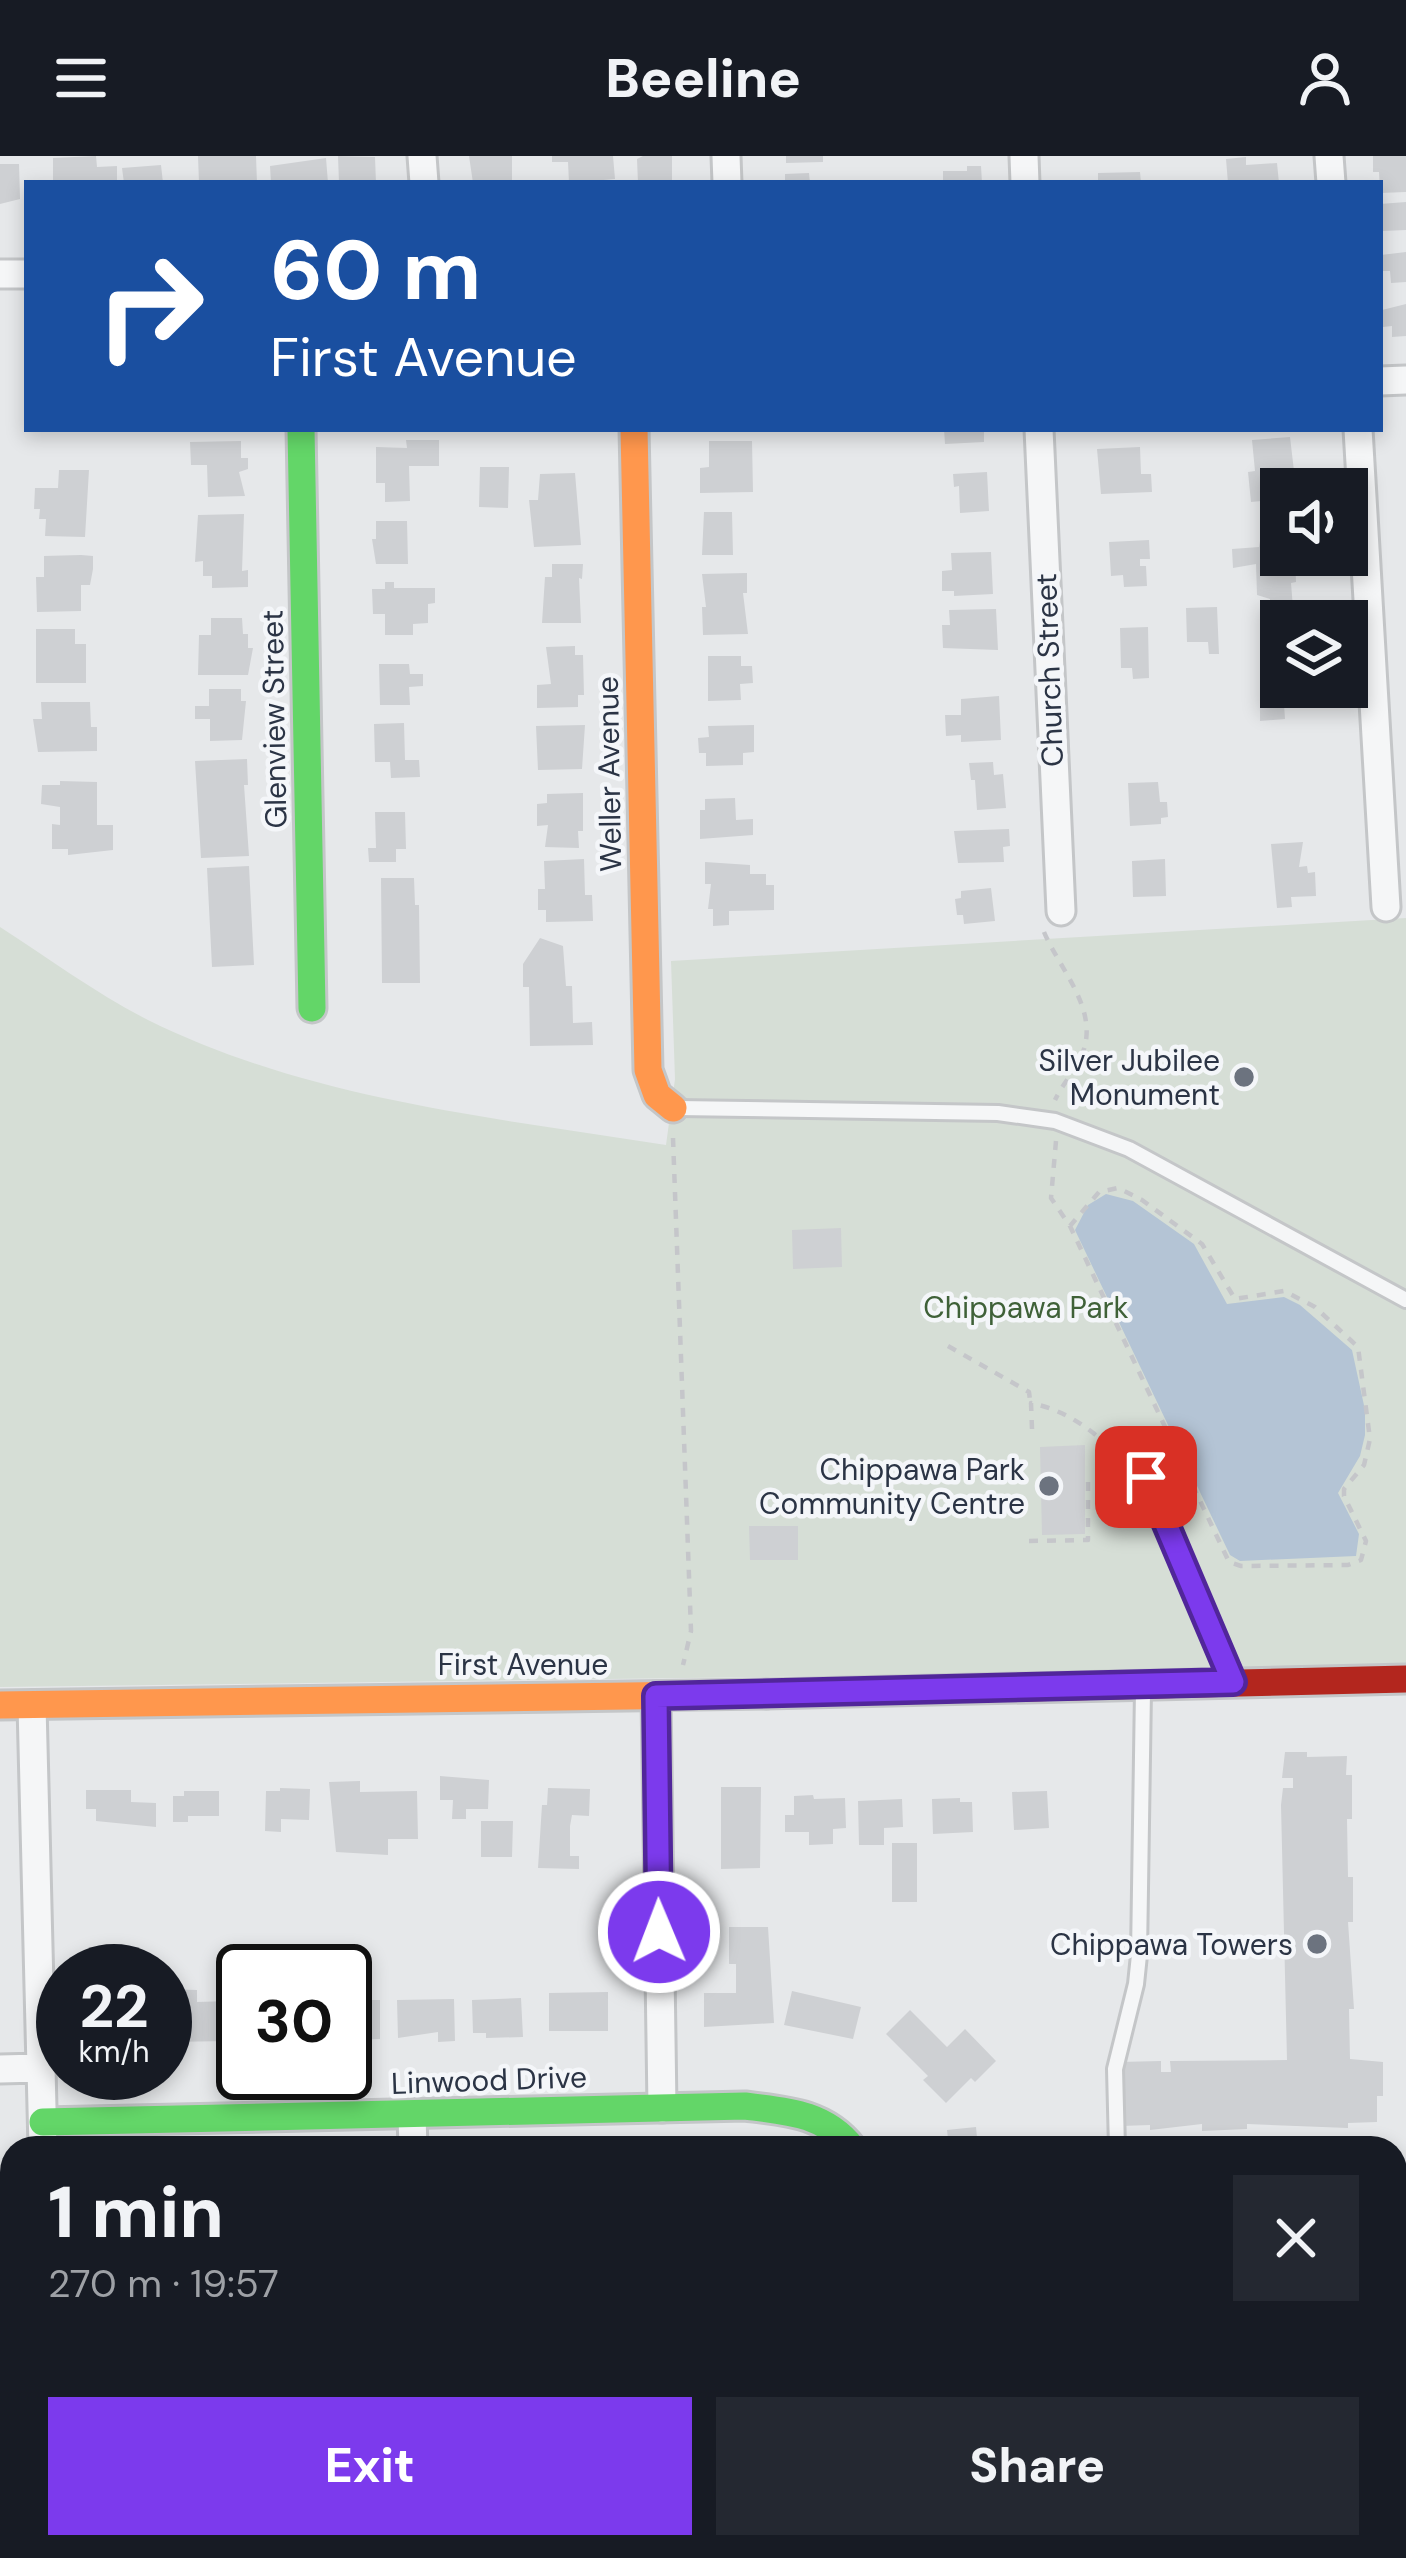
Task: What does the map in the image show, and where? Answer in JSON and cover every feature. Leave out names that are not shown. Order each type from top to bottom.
[{"type":"street","name":"Glenview Street","points":[[301,432],[312,1008]]},
{"type":"street","name":"Weller Avenue","points":[[634,432],[648,1070],[657,1095],[674,1108]]},
{"type":"street","name":"Church Street","points":[[1039,432],[1052,914]]},
{"type":"street","points":[[1358,432],[1386,907]]},
{"type":"street","name":"First Avenue","points":[[0,1706],[1406,1679]]},
{"type":"street","points":[[656,1696],[662,2108]]},
{"type":"street","points":[[32,1705],[37,1944]]},
{"type":"street","points":[[0,2069],[36,2068]]},
{"type":"street","points":[[41,2100],[43,2135]]},
{"type":"street","name":"Linwood Drive","points":[[43,2135],[412,2116],[745,2106],[807,2115],[827,2123],[840,2136]]},
{"type":"street","points":[[412,2116],[412,2136]]},
{"type":"lane","points":[[674,1108],[998,1113],[1055,1121],[1129,1149],[1406,1300]]},
{"type":"lane","points":[[1146,1477],[1233,1682]]},
{"type":"lane","points":[[1117,2136],[1115,2069],[1139,1955],[1142,1685]]},
{"type":"path","points":[[1052,914],[1044,935],[1081,1003],[1087,1024],[1086,1045],[1055,1097],[1052,1198],[1070,1226],[1229,1562],[1284,1566],[1348,1565],[1361,1560],[1366,1541],[1344,1496],[1344,1489],[1364,1465],[1370,1439],[1358,1347],[1315,1307],[1284,1291],[1234,1299],[1202,1244],[1118,1188],[1100,1192],[1070,1226]]},
{"type":"path","points":[[674,1108],[691,1630],[683,1661],[685,1695]]},
{"type":"path","points":[[948,1346],[1029,1392],[1032,1429]]},
{"type":"path","points":[[1031,1403],[1060,1410],[1104,1440],[1127,1465]]},
{"type":"path","points":[[1030,1541],[1088,1540],[1088,1482],[1121,1482]]},
{"type":"green space","name":"Chippawa Park","points":[[1406,918],[1406,1663],[992,1674],[0,1687],[0,927],[148,1020],[273,1069],[402,1102],[666,1145],[675,1079],[671,961]]},
{"type":"water","points":[[1106,1194],[1133,1201],[1194,1244],[1227,1304],[1284,1297],[1352,1350],[1365,1410],[1365,1435],[1360,1456],[1338,1493],[1359,1534],[1356,1556],[1240,1561],[1230,1555],[1075,1230],[1088,1205]]},
{"type":"building","points":[[96,156],[97,167],[117,166],[117,180],[53,180],[53,158]]},
{"type":"building","points":[[198,156],[256,156],[257,180],[199,180]]},
{"type":"building","points":[[338,156],[375,157],[376,180],[339,180]]},
{"type":"building","points":[[469,156],[512,156],[512,180],[473,180]]},
{"type":"building","points":[[552,156],[613,156],[615,179],[569,180],[568,162],[552,162]]},
{"type":"building","points":[[672,156],[672,180],[638,180],[637,159]]},
{"type":"building","points":[[786,156],[823,156],[823,162],[786,163]]},
{"type":"building","points":[[1373,156],[1406,156],[1406,192],[1383,193],[1383,180],[1379,172],[1373,172]]},
{"type":"building","points":[[1246,157],[1246,165],[1277,163],[1279,180],[1228,180],[1226,159]]},
{"type":"building","points":[[326,158],[328,180],[271,180],[270,166]]},
{"type":"building","points":[[0,164],[19,164],[20,199],[0,204]]},
{"type":"building","points":[[161,165],[163,180],[124,180],[122,168]]},
{"type":"building","points":[[967,166],[981,166],[982,180],[943,180],[943,171],[967,171]]},
{"type":"building","points":[[1140,172],[1141,180],[1098,180],[1098,173]]},
{"type":"building","points":[[809,173],[810,180],[785,180],[785,174]]},
{"type":"building","points":[[1406,202],[1406,230],[1383,231],[1383,204]]},
{"type":"building","points":[[1406,252],[1406,282],[1391,283],[1390,271],[1383,271],[1383,255]]},
{"type":"building","points":[[1406,304],[1406,336],[1392,337],[1392,326],[1383,327],[1383,310]]},
{"type":"building","points":[[944,432],[984,432],[984,442],[945,444]]},
{"type":"building","points":[[1290,437],[1294,468],[1260,468],[1260,501],[1251,502],[1248,472],[1255,471],[1252,440]]},
{"type":"building","points":[[406,440],[439,440],[439,466],[409,466],[410,501],[385,502],[385,483],[376,483],[376,447],[407,448]]},
{"type":"building","points":[[241,441],[241,458],[248,458],[248,469],[239,472],[245,496],[208,497],[207,465],[191,465],[190,442]]},
{"type":"building","points":[[709,441],[752,441],[753,492],[700,493],[700,468],[709,467]]},
{"type":"building","points":[[1140,447],[1141,474],[1151,474],[1152,492],[1101,494],[1097,449]]},
{"type":"building","points":[[480,467],[509,467],[508,508],[479,507]]},
{"type":"building","points":[[59,470],[89,470],[85,537],[45,536],[46,519],[39,519],[40,509],[34,509],[35,488],[58,488]]},
{"type":"building","points":[[987,472],[989,511],[960,513],[959,486],[954,487],[953,474]]},
{"type":"building","points":[[575,473],[581,545],[534,547],[529,500],[538,500],[540,474]]},
{"type":"building","points":[[704,512],[732,512],[733,555],[702,555]]},
{"type":"building","points":[[244,514],[242,571],[248,570],[248,587],[212,588],[212,576],[203,576],[203,561],[195,562],[198,515]]},
{"type":"building","points":[[376,521],[407,521],[408,564],[376,564],[372,539],[376,539]]},
{"type":"building","points":[[1149,540],[1150,559],[1140,559],[1140,566],[1146,566],[1147,586],[1124,587],[1123,575],[1111,576],[1109,542]]},
{"type":"building","points":[[1260,541],[1260,576],[1296,576],[1291,583],[1292,600],[1257,595],[1256,564],[1233,568],[1232,549],[1259,547]]},
{"type":"building","points":[[991,552],[993,594],[954,596],[954,591],[942,591],[942,571],[952,570],[951,553]]},
{"type":"building","points":[[44,556],[93,556],[93,569],[90,585],[81,585],[81,611],[37,612],[36,577],[44,577]]},
{"type":"building","points":[[552,564],[583,564],[581,623],[542,623],[545,577],[552,577]]},
{"type":"building","points":[[747,573],[747,593],[743,593],[748,634],[703,635],[702,574]]},
{"type":"building","points":[[385,582],[394,582],[394,588],[435,588],[435,603],[428,604],[428,623],[413,624],[413,635],[385,635],[385,614],[373,614],[372,589],[385,589]]},
{"type":"building","points":[[1217,607],[1219,654],[1209,654],[1208,642],[1187,642],[1186,608]]},
{"type":"building","points":[[996,609],[998,650],[943,648],[942,625],[950,625],[949,610]]},
{"type":"building","points":[[211,618],[242,618],[248,648],[253,648],[248,675],[198,675],[199,635],[211,635]]},
{"type":"building","points":[[1148,627],[1149,678],[1133,679],[1132,668],[1121,668],[1120,628]]},
{"type":"building","points":[[36,629],[75,629],[75,644],[86,644],[86,683],[36,683]]},
{"type":"building","points":[[575,646],[575,655],[583,655],[584,695],[578,695],[578,707],[537,708],[537,685],[551,684],[546,647]]},
{"type":"building","points":[[708,656],[741,656],[741,666],[752,666],[753,683],[740,684],[741,700],[708,701]]},
{"type":"building","points":[[379,664],[409,664],[410,674],[423,674],[423,686],[409,687],[410,705],[380,705]]},
{"type":"building","points":[[209,689],[241,689],[241,701],[246,701],[242,740],[210,741],[210,719],[195,719],[195,706],[209,706]]},
{"type":"building","points":[[999,696],[1001,740],[961,742],[961,735],[946,736],[945,715],[961,715],[961,699]]},
{"type":"building","points":[[41,702],[90,702],[97,751],[38,752],[33,719],[42,719]]},
{"type":"building","points":[[1260,708],[1284,708],[1285,719],[1260,721]]},
{"type":"building","points":[[404,723],[405,760],[419,760],[420,777],[391,778],[390,762],[375,762],[374,724]]},
{"type":"building","points":[[585,725],[582,769],[538,770],[536,726]]},
{"type":"building","points":[[754,725],[754,752],[743,753],[743,765],[706,766],[698,738],[709,737],[708,726]]},
{"type":"building","points":[[247,759],[249,856],[201,858],[195,761]]},
{"type":"building","points":[[993,762],[994,775],[1003,774],[1006,808],[977,810],[969,763]]},
{"type":"building","points":[[60,781],[97,782],[97,825],[113,825],[113,850],[68,855],[68,849],[52,849],[52,824],[60,825],[60,807],[41,804],[42,785],[60,785]]},
{"type":"building","points":[[1158,782],[1168,817],[1161,818],[1161,824],[1130,826],[1128,783]]},
{"type":"building","points":[[583,793],[579,848],[545,847],[548,825],[537,826],[537,804],[547,803],[547,794]]},
{"type":"building","points":[[735,798],[736,820],[753,819],[753,835],[700,839],[705,799]]},
{"type":"building","points":[[375,812],[405,812],[406,849],[396,849],[396,862],[369,862],[368,848],[376,848]]},
{"type":"building","points":[[1009,829],[1004,862],[958,863],[954,831]]},
{"type":"building","points":[[1303,842],[1299,867],[1315,872],[1316,896],[1291,897],[1292,907],[1277,908],[1271,844]]},
{"type":"building","points":[[584,859],[585,895],[592,895],[593,921],[546,922],[546,910],[538,910],[538,889],[545,889],[544,861]]},
{"type":"building","points":[[1165,859],[1166,896],[1133,897],[1132,861]]},
{"type":"building","points":[[705,862],[750,865],[750,874],[766,874],[766,885],[774,885],[774,910],[729,911],[729,925],[713,926]]},
{"type":"building","points":[[249,866],[254,965],[212,967],[207,868]]},
{"type":"building","points":[[381,878],[414,878],[420,983],[382,983]]},
{"type":"building","points":[[991,888],[995,921],[964,924],[955,899],[961,898],[961,891]]},
{"type":"building","points":[[540,938],[563,946],[566,986],[572,986],[573,1023],[592,1022],[593,1045],[530,1046],[529,987],[523,987],[523,964]]},
{"type":"building","points":[[841,1228],[842,1267],[793,1269],[792,1230]]},
{"type":"building","points":[[1085,1445],[1085,1534],[1042,1535],[1040,1447]]},
{"type":"building","points":[[749,1526],[798,1526],[798,1560],[750,1560]]},
{"type":"building","name":"Chippawa Towers","points":[[1285,1752],[1347,1756],[1346,1775],[1352,1775],[1352,1819],[1347,1819],[1348,1877],[1353,1877],[1353,1922],[1348,1922],[1354,2009],[1349,2009],[1350,2059],[1383,2062],[1377,2122],[1348,2123],[1348,2128],[1247,2124],[1247,2129],[1202,2131],[1202,2124],[1150,2130],[1150,2125],[1120,2126],[1119,2062],[1161,2061],[1161,2072],[1171,2072],[1170,2061],[1287,2060],[1281,1805],[1283,1788],[1293,1788],[1293,1778],[1282,1778]]},
{"type":"building","points":[[440,1776],[489,1780],[488,1809],[466,1809],[466,1819],[452,1819],[453,1800],[440,1800]]},
{"type":"building","points":[[360,1781],[360,1792],[417,1791],[418,1839],[388,1839],[388,1855],[336,1852],[329,1782]]},
{"type":"building","points":[[721,1787],[761,1787],[760,1868],[721,1869]]},
{"type":"building","points":[[548,1788],[590,1789],[589,1816],[572,1815],[570,1826],[570,1856],[579,1856],[579,1869],[538,1868],[542,1805],[547,1805]]},
{"type":"building","points":[[310,1789],[309,1820],[281,1819],[281,1832],[265,1831],[266,1791]]},
{"type":"building","points":[[86,1790],[131,1790],[131,1802],[156,1803],[156,1827],[96,1821],[96,1809],[86,1809]]},
{"type":"building","points":[[184,1791],[219,1791],[219,1816],[188,1816],[188,1822],[173,1822],[173,1796],[184,1796]]},
{"type":"building","points":[[1047,1791],[1049,1828],[1014,1830],[1012,1792]]},
{"type":"building","points":[[813,1795],[814,1799],[845,1798],[846,1828],[833,1829],[833,1844],[809,1845],[809,1832],[785,1832],[785,1815],[794,1815],[794,1796]]},
{"type":"building","points":[[960,1798],[960,1802],[972,1802],[973,1832],[933,1834],[932,1799]]},
{"type":"building","points":[[902,1799],[903,1827],[884,1828],[884,1845],[859,1845],[858,1801]]},
{"type":"building","points":[[481,1821],[513,1821],[512,1857],[481,1857]]},
{"type":"building","points":[[892,1843],[917,1843],[917,1902],[892,1902]]},
{"type":"building","points":[[729,1927],[768,1927],[774,2023],[704,2027],[704,1993],[736,1993],[736,1964],[729,1964]]},
{"type":"building","points":[[192,1990],[197,1990],[197,2002],[216,2001],[216,2041],[192,2042]]},
{"type":"building","points":[[792,1991],[861,2007],[853,2039],[784,2025]]},
{"type":"building","points":[[608,1992],[608,2031],[549,2031],[549,1993]]},
{"type":"building","points":[[521,1998],[523,2037],[486,2038],[486,2033],[473,2033],[472,2000]]},
{"type":"building","points":[[454,1999],[455,2041],[438,2042],[438,2032],[398,2038],[397,2000]]},
{"type":"building","points":[[372,2000],[380,2000],[380,2039],[372,2039]]},
{"type":"building","points":[[910,2010],[947,2047],[965,2029],[996,2061],[946,2103],[923,2080],[928,2076],[886,2034]]},
{"type":"building","points":[[976,2127],[977,2136],[948,2136],[947,2130]]},
{"type":"traffic: fast","points":[[301,432],[312,1008]]},
{"type":"traffic: fast","points":[[43,2122],[745,2106],[790,2112],[841,2136]]},
{"type":"traffic: slow","points":[[634,432],[648,1070],[657,1095],[673,1108]]},
{"type":"traffic: slow","points":[[0,1705],[766,1694]]},
{"type":"traffic: jam","points":[[766,1694],[1406,1679]]},
{"type":"place","name":"Silver Jubilee Monument","points":[[1244,1077]]},
{"type":"place","name":"Chippawa Park Community Centre","points":[[1049,1486]]},
{"type":"place","name":"Chippawa Towers","points":[[1317,1944]]},
{"type":"route","points":[[659,1932],[656,1696],[1233,1682],[1146,1477]]}]
